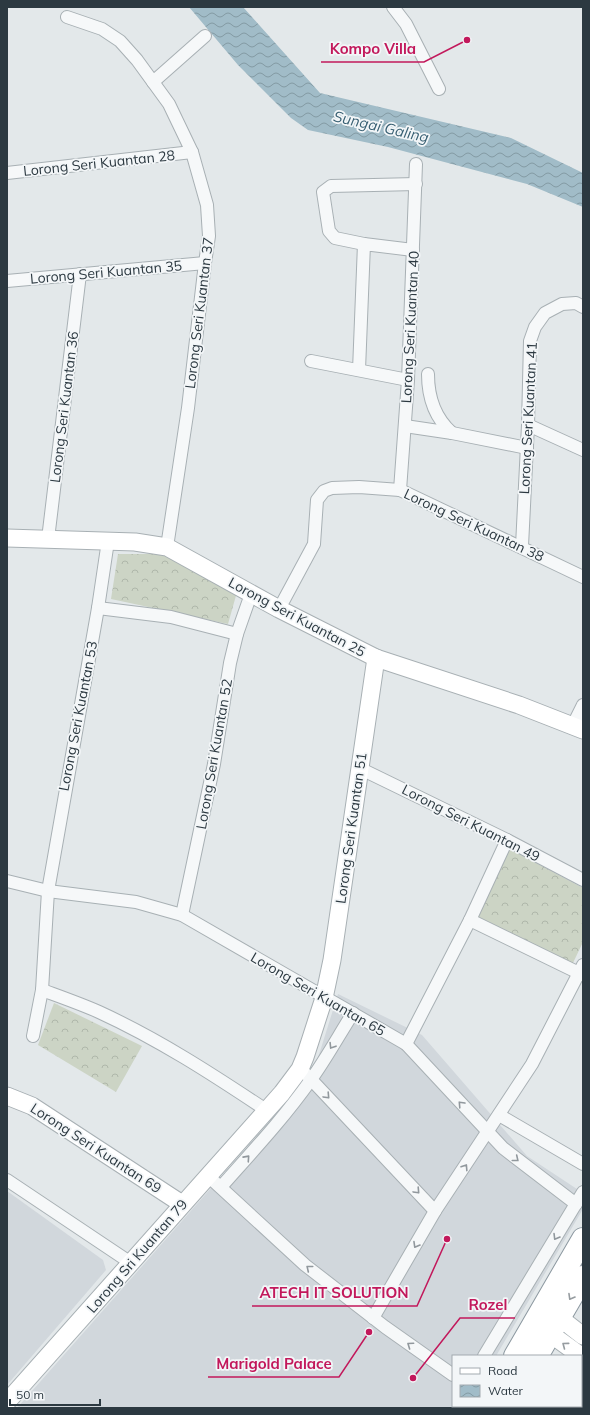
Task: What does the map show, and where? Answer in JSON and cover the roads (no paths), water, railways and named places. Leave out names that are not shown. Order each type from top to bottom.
[{"type":"highway","points":[[537,1355],[547,1320],[583,1239]]},
{"type":"highway","points":[[516,1355],[583,1277]]},
{"type":"street","points":[[393,7],[406,24],[439,89]]},
{"type":"street","name":"Lorong Seri Kuantan 37","points":[[67,17],[102,29],[120,41],[153,82],[169,104],[192,152],[207,205],[209,236],[188,408],[167,547]]},
{"type":"street","points":[[153,82],[205,36]]},
{"type":"street","name":"Lorong Seri Kuantan 28","points":[[7,173],[192,152]]},
{"type":"street","name":"Lorong Seri Kuantan 40","points":[[400,490],[408,380],[416,164]]},
{"type":"street","points":[[413,250],[364,244],[335,238],[329,231],[323,192],[331,186],[416,184]]},
{"type":"street","points":[[359,370],[364,244]]},
{"type":"street","name":"Lorong Seri Kuantan 35","points":[[7,281],[205,264]]},
{"type":"street","name":"Lorong Seri Kuantan 36","points":[[48,539],[80,274]]},
{"type":"street","name":"Lorong Seri Kuantan 41","points":[[522,546],[528,425],[530,341],[534,327],[545,312],[562,304],[576,303],[583,306]]},
{"type":"street","points":[[311,361],[408,380]]},
{"type":"street","points":[[428,374],[428,389],[436,413],[444,426],[452,433]]},
{"type":"street","points":[[528,425],[583,450]]},
{"type":"street","points":[[405,426],[452,433],[527,448]]},
{"type":"street","name":"Lorong Seri Kuantan 38","points":[[279,609],[314,544],[317,500],[324,491],[332,488],[359,487],[400,490],[522,546],[583,577]]},
{"type":"street","name":"Lorong Seri Kuantan 25","points":[[7,538],[134,542],[167,547],[250,594],[376,658],[578,727]]},
{"type":"street","name":"Lorong Seri Kuantan 53","points":[[33,1036],[42,990],[48,891],[98,608],[108,541]]},
{"type":"street","name":"Lorong Seri Kuantan 52","points":[[182,915],[214,764],[237,634],[250,594]]},
{"type":"street","points":[[98,608],[172,617],[237,634]]},
{"type":"street","name":"Lorong Seri Kuantan 51","points":[[306,1074],[333,952],[376,658]]},
{"type":"street","points":[[578,727],[583,705]]},
{"type":"street","name":"Lorong Seri Kuantan 49","points":[[359,768],[507,840],[583,880]]},
{"type":"street","points":[[406,1044],[470,920],[507,840]]},
{"type":"street","name":"Lorong Seri Kuantan 65","points":[[7,881],[48,891],[136,902],[182,915],[406,1044],[487,1133],[534,1174],[576,1204]]},
{"type":"street","points":[[373,1318],[435,1211],[532,1064],[582,971],[470,920]]},
{"type":"street","points":[[42,990],[99,1012],[159,1043],[208,1071],[266,1110]]},
{"type":"street","points":[[221,1187],[269,1134],[306,1074],[353,1013]]},
{"type":"street","points":[[306,1074],[435,1211]]},
{"type":"street","name":"Lorong Sri Kuantan 79","points":[[7,1402],[266,1110],[306,1074]]},
{"type":"street","name":"Lorong Seri Kuantan 69","points":[[7,1096],[32,1106],[182,1204]]},
{"type":"street","points":[[499,1115],[583,1164]]},
{"type":"street","points":[[207,1175],[305,1265],[373,1318],[452,1374]]},
{"type":"street","points":[[7,1180],[131,1263]]},
{"type":"street","points":[[485,1355],[583,1192]]},
{"type":"street","points":[[547,1320],[583,1336]]},
{"type":"street","points":[[547,1320],[580,1355]]},
{"type":"water","name":"Sungai Galing","points":[[189,7],[243,7],[320,93],[511,138],[583,173],[583,207],[527,184],[388,147],[308,130],[291,118],[238,65]]},
{"type":"place","name":"Kompo Villa","points":[[467,40]]},
{"type":"place","name":"ATECH IT SOLUTION","points":[[447,1239]]},
{"type":"place","name":"Marigold Palace","points":[[369,1332]]},
{"type":"place","name":"Rozel","points":[[413,1378]]}]
